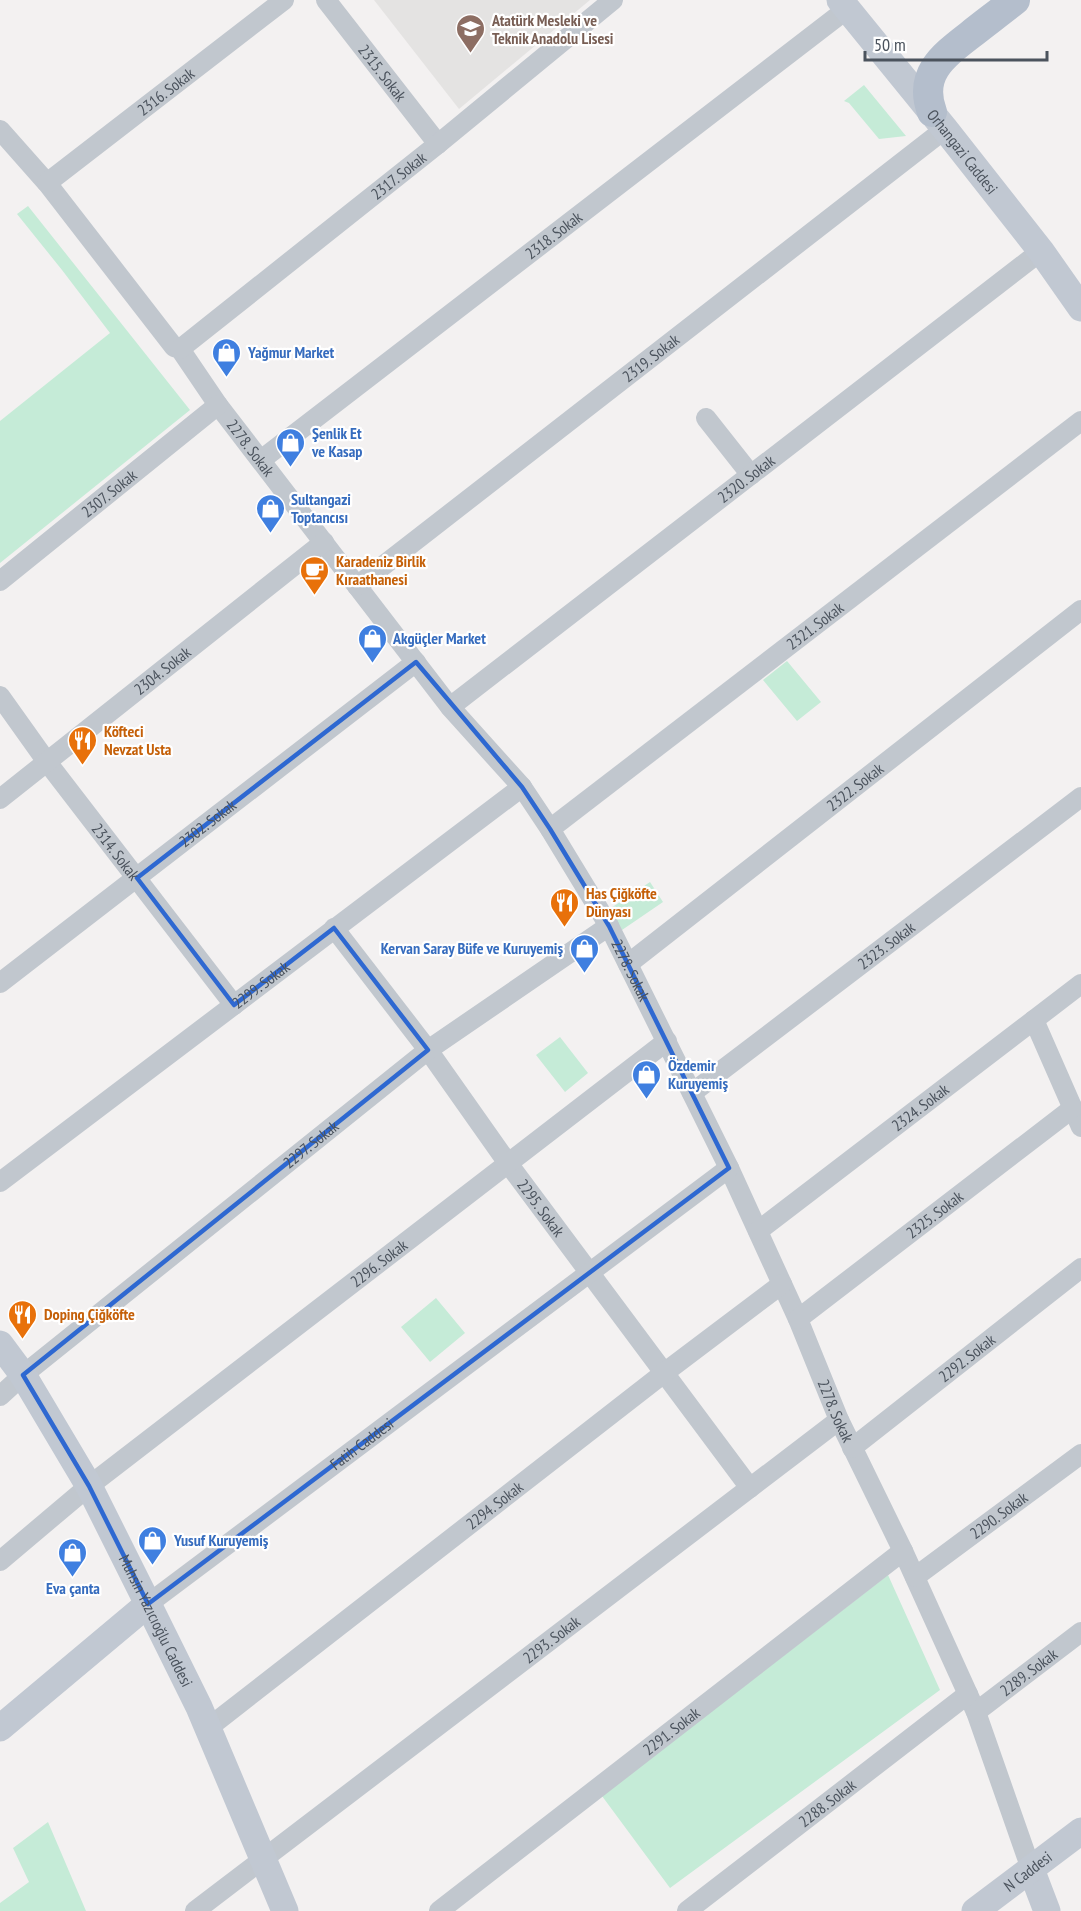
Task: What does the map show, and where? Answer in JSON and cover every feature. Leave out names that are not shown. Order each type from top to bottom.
[{"type":"main road","points":[[938,121],[928,103],[930,80],[934,69],[942,57],[1015,0]]},
{"type":"main road","name":"Orhangazi Caddesi","points":[[844,4],[1041,251],[1081,308]]},
{"type":"main road","name":"Muhsin Yazıcıoğlu Caddesi","points":[[0,1344],[23,1375],[89,1486],[208,1728],[285,1911]]},
{"type":"main road","name":"Fatih Caddesi","points":[[0,1728],[148,1604]]},
{"type":"main road","name":"N Caddesi","points":[[975,1911],[1081,1831]]},
{"type":"main road","points":[[1031,1869],[1047,1911]]},
{"type":"street","name":"2316. Sokak","points":[[47,183],[284,0]]},
{"type":"street","name":"2315. Sokak","points":[[326,0],[438,144]]},
{"type":"street","name":"2317. Sokak","points":[[180,349],[438,144],[613,0]]},
{"type":"street","name":"2318. Sokak","points":[[261,460],[844,4]]},
{"type":"street","name":"2319. Sokak","points":[[357,586],[938,121]]},
{"type":"street","name":"2278. Sokak","points":[[0,130],[47,183],[174,347],[180,349],[218,405],[450,706],[522,787],[609,926],[729,1168],[798,1319],[839,1420],[903,1551],[968,1694],[1031,1869]]},
{"type":"street","name":"2320. Sokak","points":[[450,706],[1041,251]]},
{"type":"street","name":"2307. Sokak","points":[[0,581],[218,405]]},
{"type":"street","points":[[706,418],[751,475]]},
{"type":"street","name":"2321. Sokak","points":[[550,829],[1081,421]]},
{"type":"street","name":"2304. Sokak","points":[[0,799],[324,542]]},
{"type":"street","name":"2322. Sokak","points":[[628,964],[1081,610]]},
{"type":"street","name":"2302. Sokak","points":[[0,983],[416,662]]},
{"type":"street","name":"2314. Sokak","points":[[0,696],[47,762],[234,1005]]},
{"type":"street","name":"2299. Sokak","points":[[0,1182],[522,787]]},
{"type":"street","name":"2323. Sokak","points":[[692,1093],[1081,796]]},
{"type":"street","name":"2297. Sokak","points":[[0,1396],[23,1375],[428,1050],[609,926]]},
{"type":"street","name":"2295. Sokak","points":[[334,928],[428,1050],[507,1162],[750,1488]]},
{"type":"street","name":"2324. Sokak","points":[[758,1231],[1081,984]]},
{"type":"street","points":[[1034,1020],[1081,1127]]},
{"type":"street","name":"2296. Sokak","points":[[0,1561],[89,1486],[667,1041]]},
{"type":"street","name":"2325. Sokak","points":[[798,1319],[1073,1108]]},
{"type":"street","name":"Fatih Caddesi","points":[[148,1604],[729,1168]]},
{"type":"street","name":"2292. Sokak","points":[[852,1448],[1081,1268]]},
{"type":"street","name":"2294. Sokak","points":[[208,1728],[782,1284]]},
{"type":"street","name":"2293. Sokak","points":[[195,1911],[839,1420]]},
{"type":"street","name":"2290. Sokak","points":[[915,1577],[1081,1454]]},
{"type":"street","name":"2291. Sokak","points":[[439,1911],[903,1551]]},
{"type":"street","name":"2289. Sokak","points":[[976,1712],[1081,1632]]},
{"type":"street","name":"2288. Sokak","points":[[687,1911],[968,1694]]},
{"type":"highlighted area","points":[[416,662],[522,787],[550,829],[609,926],[729,1168],[148,1604],[89,1486],[23,1375],[428,1050],[334,928],[234,1005],[137,878]]},
{"type":"shaded area","name":"Atatürk Mesleki ve Teknik Anadolu Lisesi","points":[[374,0],[590,0],[459,109]]},
{"type":"green space","points":[[864,85],[906,136],[879,139],[849,103],[844,101]]},
{"type":"green space","points":[[28,206],[190,410],[0,563],[0,421],[110,333],[17,214]]},
{"type":"green space","points":[[787,661],[821,702],[797,721],[763,680]]},
{"type":"green space","points":[[650,882],[663,902],[622,930],[608,910]]},
{"type":"green space","points":[[560,1037],[588,1073],[565,1092],[536,1055]]},
{"type":"green space","points":[[436,1298],[465,1333],[430,1362],[401,1327]]},
{"type":"green space","points":[[888,1575],[940,1690],[670,1888],[602,1796]]},
{"type":"green space","points":[[48,1822],[86,1911],[0,1911],[0,1903],[29,1882],[13,1848]]},
{"type":"place","name":"Atatürk Mesleki ve Teknik Anadolu Lisesi","points":[[471,54]]},
{"type":"place","name":"Yağmur Market","points":[[227,378]]},
{"type":"place","name":"Şenlik Et ve Kasap","points":[[291,468]]},
{"type":"place","name":"Sultangazi Toptancısı","points":[[270,534]]},
{"type":"place","name":"Karadeniz Birlik Kıraathanesi","points":[[315,596]]},
{"type":"place","name":"Akgüçler Market","points":[[372,664]]},
{"type":"place","name":"Köfteci Nevzat Usta","points":[[83,766]]},
{"type":"place","name":"Has Çiğköfte Dünyası","points":[[565,928]]},
{"type":"place","name":"Kervan Saray Büfe ve Kuruyemiş","points":[[584,974]]},
{"type":"place","name":"Özdemir Kuruyemiş","points":[[647,1100]]},
{"type":"place","name":"Doping Çiğköfte","points":[[23,1340]]},
{"type":"place","name":"Yusuf Kuruyemiş","points":[[153,1566]]},
{"type":"place","name":"Eva çanta","points":[[73,1578]]}]
